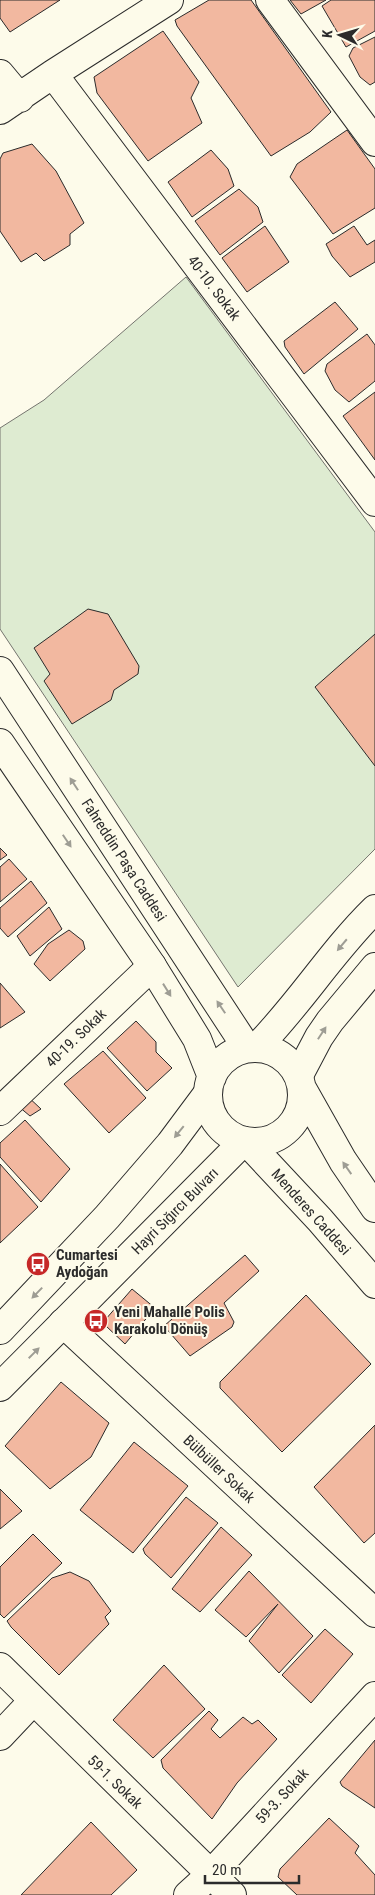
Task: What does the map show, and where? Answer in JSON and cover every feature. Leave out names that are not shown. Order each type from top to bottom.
[{"type":"street","points":[[0,74],[10,104],[53,74],[169,0]]},
{"type":"street","points":[[270,0],[375,142]]},
{"type":"street","name":"40-10. Sokak","points":[[53,74],[375,502]]},
{"type":"street","name":"Fahreddin Paşa Caddesi","points":[[0,671],[251,1048]]},
{"type":"street","points":[[3,753],[152,966],[197,1039],[210,1085],[209,1106],[214,1119],[223,1130],[234,1138],[245,1141],[265,1141],[283,1134],[292,1126],[302,1103],[301,1083],[319,1037],[375,967]]},
{"type":"street","points":[[251,1048],[276,1027],[344,942],[375,909]]},
{"type":"street","name":"40-19. Sokak","points":[[0,1111],[152,966]]},
{"type":"street","points":[[0,1330],[107,1217],[170,1144],[210,1085],[220,1064],[232,1054],[251,1048],[263,1048],[277,1053],[290,1062],[343,1161],[375,1208]]},
{"type":"street","name":"Menderes Caddesi","points":[[245,1141],[320,1220],[375,1284]]},
{"type":"street","name":"Hayri Sığırcı Bulvarı","points":[[0,1387],[245,1141]]},
{"type":"street","name":"Bülbüller Sokak","points":[[63,1323],[375,1613]]},
{"type":"street","name":"59-1. Sokak","points":[[0,1667],[232,1895]]},
{"type":"street","name":"59-3. Sokak","points":[[188,1895],[210,1875],[375,1696]]},
{"type":"street","points":[[0,1736],[33,1701]]},
{"type":"green space","points":[[186,277],[375,532],[375,849],[238,987],[0,629],[0,428],[44,400]]},
{"type":"building","points":[[0,0],[60,0],[10,32],[0,18]]},
{"type":"building","points":[[209,0],[251,0],[331,112],[310,132],[271,156],[177,26],[175,20]]},
{"type":"building","points":[[290,0],[326,0],[301,14]]},
{"type":"building","points":[[331,0],[375,0],[375,31],[346,47],[322,6]]},
{"type":"building","points":[[163,31],[199,82],[191,98],[202,123],[148,161],[97,93],[94,77]]},
{"type":"building","points":[[375,37],[375,82],[370,85],[360,77],[349,56],[353,48]]},
{"type":"building","points":[[347,130],[375,169],[375,208],[333,234],[290,177],[297,164]]},
{"type":"building","points":[[32,144],[56,171],[84,223],[70,234],[70,245],[51,257],[44,261],[36,253],[21,262],[0,231],[0,159],[3,153]]},
{"type":"building","points":[[211,150],[228,169],[234,186],[192,217],[168,182]]},
{"type":"building","points":[[239,189],[258,207],[263,222],[220,255],[195,221]]},
{"type":"building","points":[[265,226],[289,262],[247,292],[222,258]]},
{"type":"building","points":[[354,226],[367,245],[375,240],[375,262],[350,277],[332,256],[326,244]]},
{"type":"building","points":[[335,302],[358,329],[304,374],[285,347],[284,341]]},
{"type":"building","points":[[367,334],[375,345],[375,381],[349,402],[335,390],[325,371],[327,364]]},
{"type":"building","points":[[375,392],[375,460],[343,416]]},
{"type":"building","points":[[88,609],[108,614],[139,666],[138,674],[114,690],[111,700],[72,724],[44,681],[50,674],[34,648]]},
{"type":"building","points":[[375,634],[375,766],[315,687]]},
{"type":"building","points":[[0,848],[7,855],[0,860]]},
{"type":"building","points":[[9,859],[27,879],[0,902],[0,867]]},
{"type":"building","points":[[31,881],[47,903],[8,937],[0,928],[0,908]]},
{"type":"building","points":[[49,907],[62,929],[30,956],[17,936]]},
{"type":"building","points":[[69,930],[83,941],[85,949],[50,981],[34,964],[48,944]]},
{"type":"building","points":[[0,983],[25,1012],[0,1028]]},
{"type":"building","points":[[136,1021],[156,1042],[156,1052],[172,1068],[147,1091],[107,1048]]},
{"type":"building","points":[[103,1051],[146,1098],[109,1133],[64,1084]]},
{"type":"building","points":[[25,1094],[41,1109],[30,1116],[18,1106]]},
{"type":"building","points":[[25,1120],[70,1169],[41,1202],[0,1157],[0,1143]]},
{"type":"building","points":[[0,1164],[38,1207],[0,1243]]},
{"type":"building","points":[[245,1255],[259,1271],[224,1303],[234,1322],[232,1327],[190,1356],[164,1326]]},
{"type":"building","points":[[132,1289],[155,1308],[125,1344],[106,1326],[105,1320]]},
{"type":"building","points":[[306,1295],[371,1364],[282,1452],[220,1388],[220,1382]]},
{"type":"building","points":[[61,1382],[109,1423],[91,1457],[50,1489],[5,1446]]},
{"type":"building","points":[[375,1425],[375,1533],[364,1543],[314,1487]]},
{"type":"building","points":[[134,1442],[188,1486],[133,1553],[80,1510]]},
{"type":"building","points":[[0,1489],[22,1511],[0,1529]]},
{"type":"building","points":[[186,1497],[218,1523],[171,1578],[145,1554],[143,1549]]},
{"type":"building","points":[[221,1527],[252,1555],[200,1612],[172,1589]]},
{"type":"building","points":[[33,1534],[62,1563],[4,1618],[0,1614],[0,1567]]},
{"type":"building","points":[[249,1571],[313,1636],[279,1673],[249,1641],[278,1604],[246,1637],[215,1610]]},
{"type":"building","points":[[70,1572],[89,1581],[111,1611],[105,1617],[109,1624],[59,1675],[7,1621],[52,1578]]},
{"type":"building","points":[[325,1629],[353,1654],[311,1703],[282,1675]]},
{"type":"building","points":[[164,1665],[205,1709],[153,1758],[113,1720]]},
{"type":"building","points":[[209,1711],[218,1720],[211,1729],[220,1738],[243,1717],[252,1724],[258,1720],[277,1739],[237,1783],[212,1819],[163,1768],[161,1760]]},
{"type":"building","points":[[375,1740],[375,1808],[342,1786],[340,1782]]},
{"type":"building","points":[[329,1818],[359,1846],[355,1853],[375,1875],[375,1895],[297,1895],[278,1877],[280,1869]]},
{"type":"building","points":[[91,1822],[137,1870],[111,1895],[21,1895]]},
{"type":"place","name":"Cumartesi Aydoğan","points":[[38,1264]]},
{"type":"place","name":"Yeni Mahalle Polis Karakolu Dönüş","points":[[96,1321]]}]
